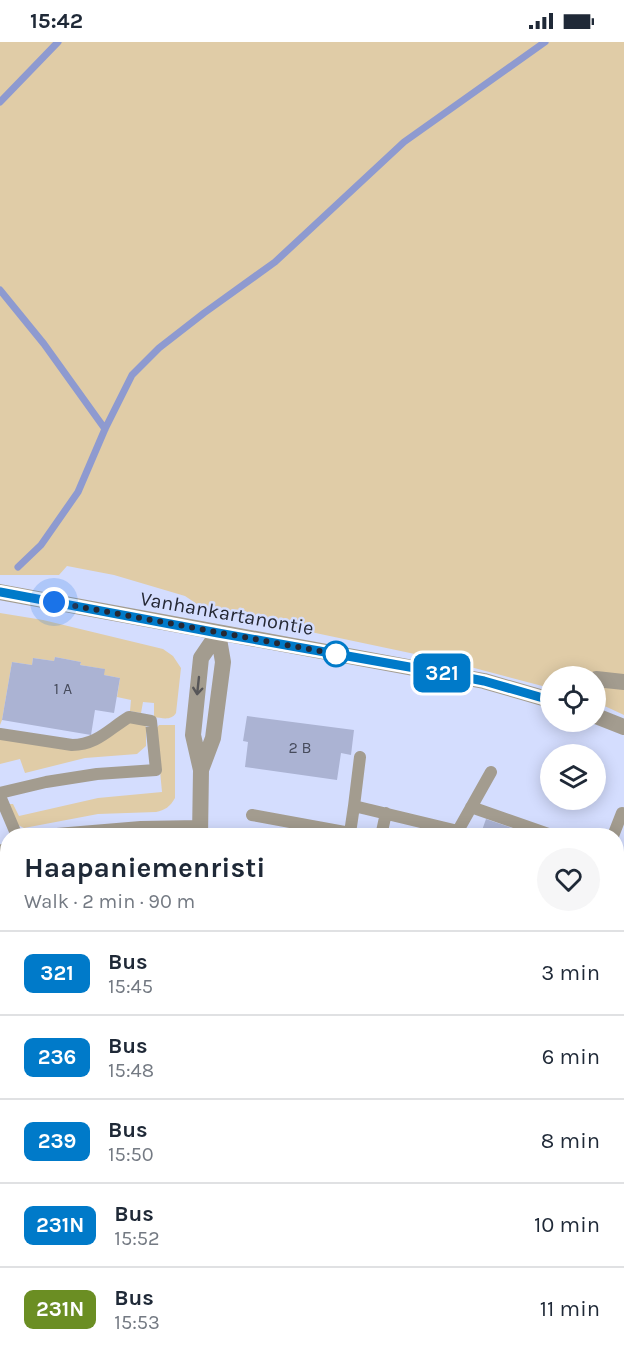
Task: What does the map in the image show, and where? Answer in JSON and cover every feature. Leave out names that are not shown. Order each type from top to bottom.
[{"type":"street","name":"Vanhankartanontie","points":[[0,592],[453,675],[540,693]]},
{"type":"street","points":[[200,828],[201,770],[193,735],[201,658],[218,633]]},
{"type":"street","points":[[606,680],[624,682]]},
{"type":"street","points":[[606,720],[624,726]]},
{"type":"lane","points":[[0,734],[85,745],[100,738],[129,717],[151,721],[156,770],[97,774],[46,782],[0,794],[14,828]]},
{"type":"lane","points":[[351,828],[360,757]]},
{"type":"lane","points":[[460,828],[491,772]]},
{"type":"lane","points":[[354,806],[439,828]]},
{"type":"lane","points":[[471,807],[531,828]]},
{"type":"lane","points":[[383,828],[386,813]]},
{"type":"lane","points":[[616,828],[622,813]]},
{"type":"lane","points":[[252,815],[323,828]]},
{"type":"shaded area","points":[[0,42],[624,42],[624,715],[606,707],[606,666],[540,666],[540,685],[448,661],[206,610],[185,596],[114,575],[67,566],[59,575],[0,575]]},
{"type":"shaded area","points":[[0,613],[43,620],[163,649],[173,656],[181,668],[176,713],[169,718],[154,717],[154,703],[143,702],[141,713],[130,711],[131,700],[117,697],[120,678],[104,675],[104,669],[80,665],[81,662],[55,657],[54,661],[33,658],[32,665],[12,662],[0,725]]},
{"type":"shaded area","points":[[129,722],[144,724],[146,727],[146,746],[137,754],[85,758],[25,773],[20,759],[0,764],[0,740],[8,739],[75,748]]},
{"type":"shaded area","points":[[159,725],[175,725],[175,798],[167,808],[156,812],[98,814],[24,828],[18,825],[10,804],[13,804],[19,816],[98,798],[162,792],[156,729]]},
{"type":"building","points":[[55,657],[81,662],[80,665],[105,669],[104,675],[120,678],[114,713],[95,710],[91,735],[2,720],[12,662],[32,665],[33,658],[54,661]]},
{"type":"building","points":[[247,716],[354,730],[351,755],[341,753],[337,780],[245,767],[248,742],[243,741]]},
{"type":"building","points":[[486,819],[512,828],[483,828]]},
{"type":"waterway","points":[[0,102],[58,42]]},
{"type":"waterway","points":[[18,567],[41,545],[78,492],[105,429],[132,375],[159,348],[275,262],[404,142],[545,42]]},
{"type":"waterway","points":[[0,290],[44,344],[105,429]]},
{"type":"bus line","name":"321","points":[[0,592],[443,673],[540,696]]},
{"type":"route","points":[[54,602],[341,655],[336,654]]}]
